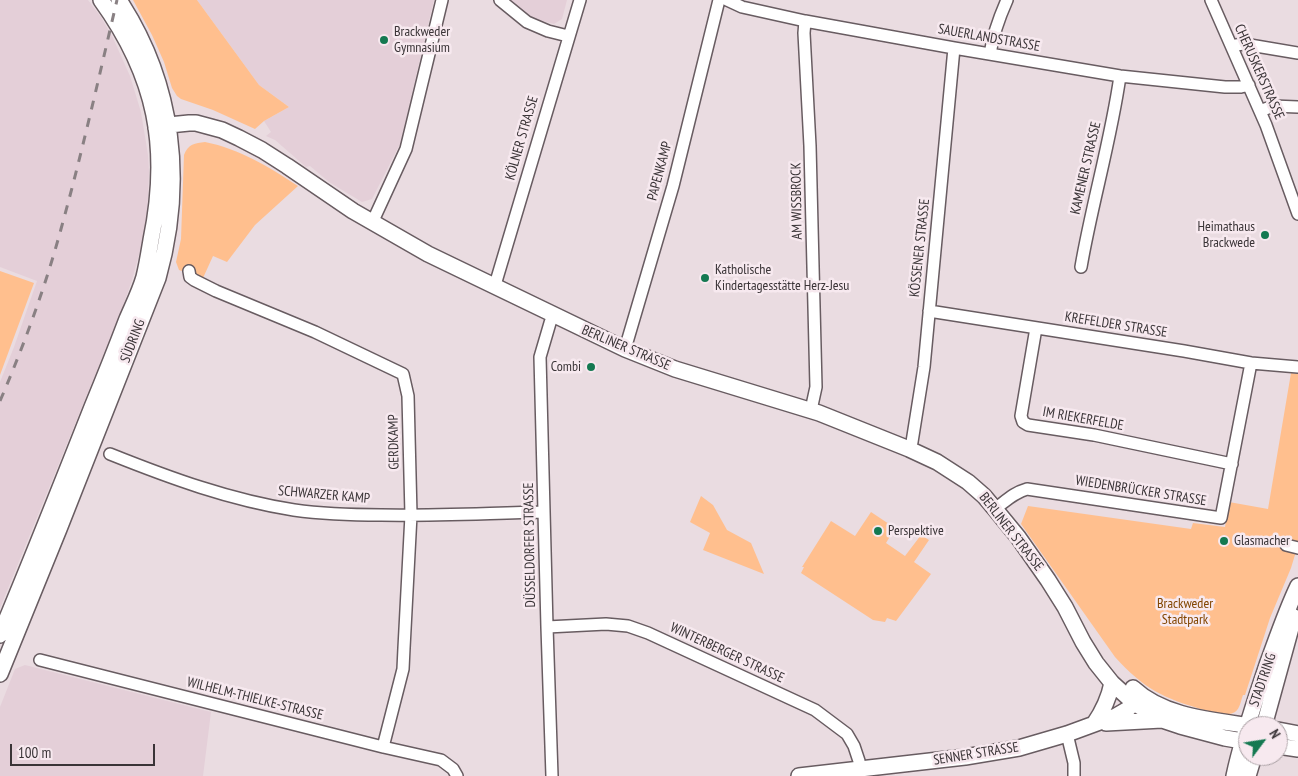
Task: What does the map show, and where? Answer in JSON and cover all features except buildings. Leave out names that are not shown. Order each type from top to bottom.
[{"type":"street","name":"SÜDRING","points":[[0,674],[158,278],[164,255],[171,209],[173,170],[163,126],[134,53],[123,32],[101,0]]},
{"type":"street","name":"SÜDRING","points":[[0,635],[144,277],[157,212],[163,98],[138,30],[120,0]]},
{"type":"street","points":[[372,223],[406,149],[442,0]]},
{"type":"street","points":[[500,0],[527,22],[548,31],[568,36]]},
{"type":"street","name":"KÖLNER STRASSE","points":[[495,285],[580,0]]},
{"type":"street","name":"PAPENKAMP","points":[[625,349],[673,186],[719,0]]},
{"type":"street","name":"SAUERLANDSTRASSE","points":[[727,0],[742,7],[806,21],[1120,76],[1225,87],[1249,85]]},
{"type":"street","points":[[990,54],[996,26],[1007,0]]},
{"type":"street","name":"CHERUSKERSTRASSE","points":[[1211,0],[1260,110],[1298,214]]},
{"type":"street","name":"AM WISSBROCK","points":[[806,21],[804,33],[810,146],[816,387],[811,410]]},
{"type":"street","points":[[1232,47],[1244,44],[1298,53]]},
{"type":"street","name":"KÖSSENER STRASSE","points":[[909,449],[912,442],[924,367],[954,48]]},
{"type":"street","name":"KAMENER STRASSE","points":[[1081,267],[1120,76]]},
{"type":"street","points":[[1260,110],[1273,106],[1298,107]]},
{"type":"street","name":"BERLINER STRASSE","points":[[163,126],[196,124],[222,130],[239,138],[279,160],[372,223],[428,254],[625,349],[675,369],[811,410],[938,462],[968,482],[995,509],[1018,537],[1065,607],[1137,699],[1181,714],[1238,724]]},
{"type":"street","name":"GERDKAMP","points":[[189,271],[190,277],[208,287],[315,332],[403,374],[408,396],[411,516],[403,669],[383,747]]},
{"type":"street","name":"KREFELDER STRASSE","points":[[929,312],[1251,363],[1298,367]]},
{"type":"street","name":"DÜSSELDORFER STRASSE","points":[[552,776],[540,357],[554,315]]},
{"type":"street","name":"IM RIEKERFELDE","points":[[1036,328],[1021,416],[1023,422],[1028,425],[1094,436],[1232,464]]},
{"type":"street","name":"WIEDENBRÜCKER STRASSE","points":[[995,509],[1010,496],[1026,489],[1221,518],[1251,363]]},
{"type":"street","name":"SCHWARZER KAMP","points":[[110,454],[192,485],[245,500],[295,510],[411,516],[544,512]]},
{"type":"street","points":[[1286,546],[1298,548]]},
{"type":"street","name":"STADTRING","points":[[1252,716],[1257,694],[1287,608],[1298,586]]},
{"type":"street","name":"STADTRING","points":[[1267,716],[1294,615],[1298,591]]},
{"type":"street","name":"BERLINER STRASSE","points":[[1065,607],[1083,642],[1096,663],[1112,683],[1137,699],[1162,720],[1238,740]]},
{"type":"street","name":"WINTERBERGER STRASSE","points":[[547,626],[606,624],[628,626],[648,633],[815,710],[847,734],[854,746],[860,770]]},
{"type":"street","name":"WILHELM-THIELKE-STRASSE","points":[[40,660],[441,760],[453,769],[458,776]]},
{"type":"street","points":[[1094,724],[1103,710],[1112,683]]},
{"type":"street","name":"SENNER STRASSE","points":[[799,776],[990,754],[1019,748],[1067,734],[1116,716],[1128,709],[1137,699]]},
{"type":"street","points":[[1094,724],[1162,720]]},
{"type":"street","points":[[1067,734],[1074,763],[1074,776]]},
{"type":"street","name":"STADTRING","points":[[1234,776],[1238,763]]},
{"type":"shaded area","points":[[0,0],[88,0],[101,17],[113,38],[130,76],[141,112],[149,171],[146,225],[132,280],[122,309],[0,608],[0,382],[37,281],[0,267]]},
{"type":"shaded area","points":[[197,0],[434,0],[400,144],[372,199],[362,202],[329,182],[310,166],[306,167],[275,140],[266,136],[271,132],[264,121],[289,107],[259,85]]},
{"type":"shaded area","points":[[510,0],[567,0],[562,19],[554,24],[532,18]]},
{"type":"shaded area","points":[[25,665],[211,712],[203,776],[0,776],[0,707],[15,669]]},
{"type":"green space","points":[[133,0],[197,0],[259,85],[289,107],[264,121],[255,129],[213,110],[181,99],[172,88],[164,62]]},
{"type":"green space","points":[[205,142],[242,154],[298,186],[255,225],[227,262],[213,256],[203,278],[179,270],[176,262],[181,239],[184,155],[192,145]]},
{"type":"green space","points":[[0,271],[34,283],[0,375]]},
{"type":"green space","name":"Brackweder Stadtpark","points":[[1291,373],[1298,374],[1298,545],[1291,568],[1270,618],[1245,695],[1243,695],[1237,711],[1228,714],[1216,713],[1190,706],[1165,696],[1145,685],[1125,668],[1115,657],[1021,524],[1028,506],[1191,529],[1193,523],[1225,527],[1229,502],[1268,509]]},
{"type":"green space","points":[[701,496],[713,505],[727,530],[751,543],[764,574],[703,550],[710,533],[690,522]]},
{"type":"green space","points":[[871,512],[895,528],[886,543],[905,556],[921,535],[929,540],[914,562],[931,574],[896,621],[887,618],[885,622],[873,620],[801,573],[804,567],[802,567],[831,521],[855,536]]},
{"type":"railway","points":[[0,401],[34,316],[55,251],[117,0]]},
{"type":"place","name":"Brackweder Gymnasium","points":[[384,40]]},
{"type":"place","name":"Heimathaus Brackwede","points":[[1265,235]]},
{"type":"place","name":"Katholische Kindertagesstätte Herz-Jesu","points":[[705,278]]},
{"type":"place","name":"Combi","points":[[591,367]]},
{"type":"place","name":"Perspektive","points":[[878,531]]},
{"type":"place","name":"Glasmacher","points":[[1224,541]]}]
